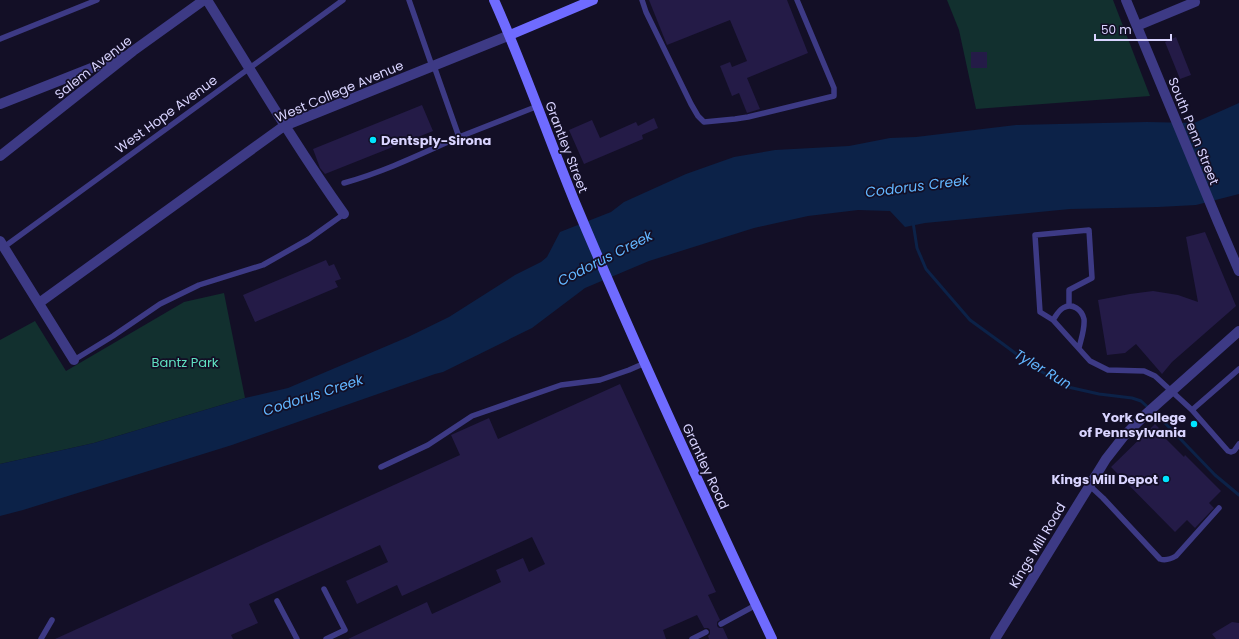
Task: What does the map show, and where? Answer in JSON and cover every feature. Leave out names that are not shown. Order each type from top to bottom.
[{"type":"street","name":"Salem Avenue","points":[[0,156],[133,51],[204,0]]},
{"type":"street","points":[[207,0],[284,126],[344,214]]},
{"type":"street","name":"Grantley Street","points":[[494,0],[510,35],[575,202],[618,303]]},
{"type":"street","name":"West College Avenue","points":[[39,303],[284,126],[593,0]]},
{"type":"street","name":"South Penn Street","points":[[1126,0],[1239,271]]},
{"type":"street","points":[[1136,26],[1194,1]]},
{"type":"street","points":[[0,104],[133,51]]},
{"type":"street","points":[[2,244],[74,360]]},
{"type":"street","name":"Grantley Road","points":[[618,303],[772,639]]},
{"type":"street","name":"Kings Mill Road","points":[[995,639],[1106,459],[1124,436],[1146,414],[1239,331]]},
{"type":"lane","points":[[0,39],[97,0]]},
{"type":"lane","name":"West Hope Avenue","points":[[2,244],[343,0]]},
{"type":"lane","points":[[409,0],[458,137]]},
{"type":"lane","points":[[642,0],[691,104],[698,116],[704,122],[742,118],[834,96],[834,88],[797,0]]},
{"type":"lane","points":[[344,183],[399,164],[458,137],[538,106]]},
{"type":"lane","points":[[74,360],[160,304],[199,285],[263,264],[309,239],[344,214]]},
{"type":"lane","points":[[1069,306],[1069,290],[1092,278],[1089,230],[1035,235],[1040,312],[1052,320],[1090,361],[1108,370],[1144,371],[1155,376],[1192,410],[1228,451],[1234,451],[1239,444]]},
{"type":"lane","points":[[1052,320],[1060,311],[1069,306],[1075,307],[1083,315],[1084,321],[1079,348]]},
{"type":"lane","points":[[381,467],[428,445],[472,416],[561,385],[600,380],[645,363]]},
{"type":"lane","points":[[1192,410],[1239,369]]},
{"type":"lane","points":[[1090,486],[1160,559],[1164,560],[1169,560],[1176,556],[1219,508]]},
{"type":"lane","points":[[324,589],[345,630],[326,639]]},
{"type":"lane","points":[[277,601],[297,639]]},
{"type":"lane","points":[[721,624],[756,605]]},
{"type":"lane","points":[[41,639],[52,620]]},
{"type":"lane","points":[[692,639],[706,632]]},
{"type":"green space","points":[[947,0],[1113,0],[1150,96],[976,109],[959,30]]},
{"type":"green space","name":"Bantz Park","points":[[224,293],[245,398],[94,443],[0,464],[0,340],[35,321],[66,371],[184,302]]},
{"type":"water","name":"Codorus Creek","points":[[1239,103],[1239,194],[1196,205],[1070,209],[925,223],[905,227],[890,211],[858,210],[808,216],[754,228],[649,261],[585,288],[532,328],[443,372],[232,445],[0,516],[0,464],[94,443],[245,398],[288,388],[408,337],[449,317],[515,275],[541,262],[547,257],[560,232],[611,212],[624,202],[686,174],[734,157],[775,150],[849,146],[890,138],[916,137],[1016,125],[1147,122],[1194,123]]},
{"type":"building","points":[[649,0],[787,0],[808,53],[747,78],[760,109],[747,113],[739,93],[732,96],[720,66],[730,62],[732,67],[747,61],[730,20],[667,45]]},
{"type":"building","points":[[1176,37],[1191,75],[1180,79],[1165,42]]},
{"type":"building","points":[[971,52],[987,52],[987,68],[971,68]]},
{"type":"building","name":"Dentsply-Sirona","points":[[422,105],[433,131],[325,174],[320,168],[313,149]]},
{"type":"building","points":[[654,118],[658,128],[642,135],[643,139],[584,164],[569,130],[592,120],[600,138],[636,122],[638,126]]},
{"type":"building","points":[[1205,232],[1236,306],[1172,362],[1162,374],[1136,344],[1125,353],[1107,355],[1098,300],[1153,291],[1178,295],[1198,302],[1186,237]]},
{"type":"building","points":[[326,260],[329,266],[334,264],[341,279],[335,281],[338,287],[255,322],[243,295]]},
{"type":"building","points":[[620,384],[716,592],[708,595],[720,620],[717,622],[717,626],[719,628],[723,628],[728,639],[709,639],[708,636],[710,634],[710,630],[708,628],[704,628],[697,615],[663,630],[666,639],[348,639],[427,602],[432,614],[501,582],[496,570],[523,558],[529,572],[545,564],[532,537],[402,596],[397,585],[357,604],[346,581],[388,562],[380,545],[249,604],[258,623],[231,635],[233,639],[55,639],[460,455],[451,435],[489,418],[498,439]]},
{"type":"building","name":"Kings Mill Depot","points":[[1155,424],[1165,434],[1163,436],[1184,457],[1185,455],[1221,491],[1209,503],[1214,508],[1195,528],[1187,520],[1175,532],[1111,467]]},
{"type":"building","points":[[1232,622],[1239,623],[1239,639],[1216,639],[1212,634]]},
{"type":"waterway","name":"Tyler Run","points":[[913,222],[917,248],[926,269],[970,320],[1037,369],[1068,387],[1099,394],[1132,398],[1141,401],[1165,423],[1215,475],[1239,495]]},
{"type":"place","name":"Dentsply-Sirona","points":[[373,140]]},
{"type":"place","name":"York College of Pennsylvania","points":[[1194,424]]},
{"type":"place","name":"Kings Mill Depot","points":[[1166,479]]}]
